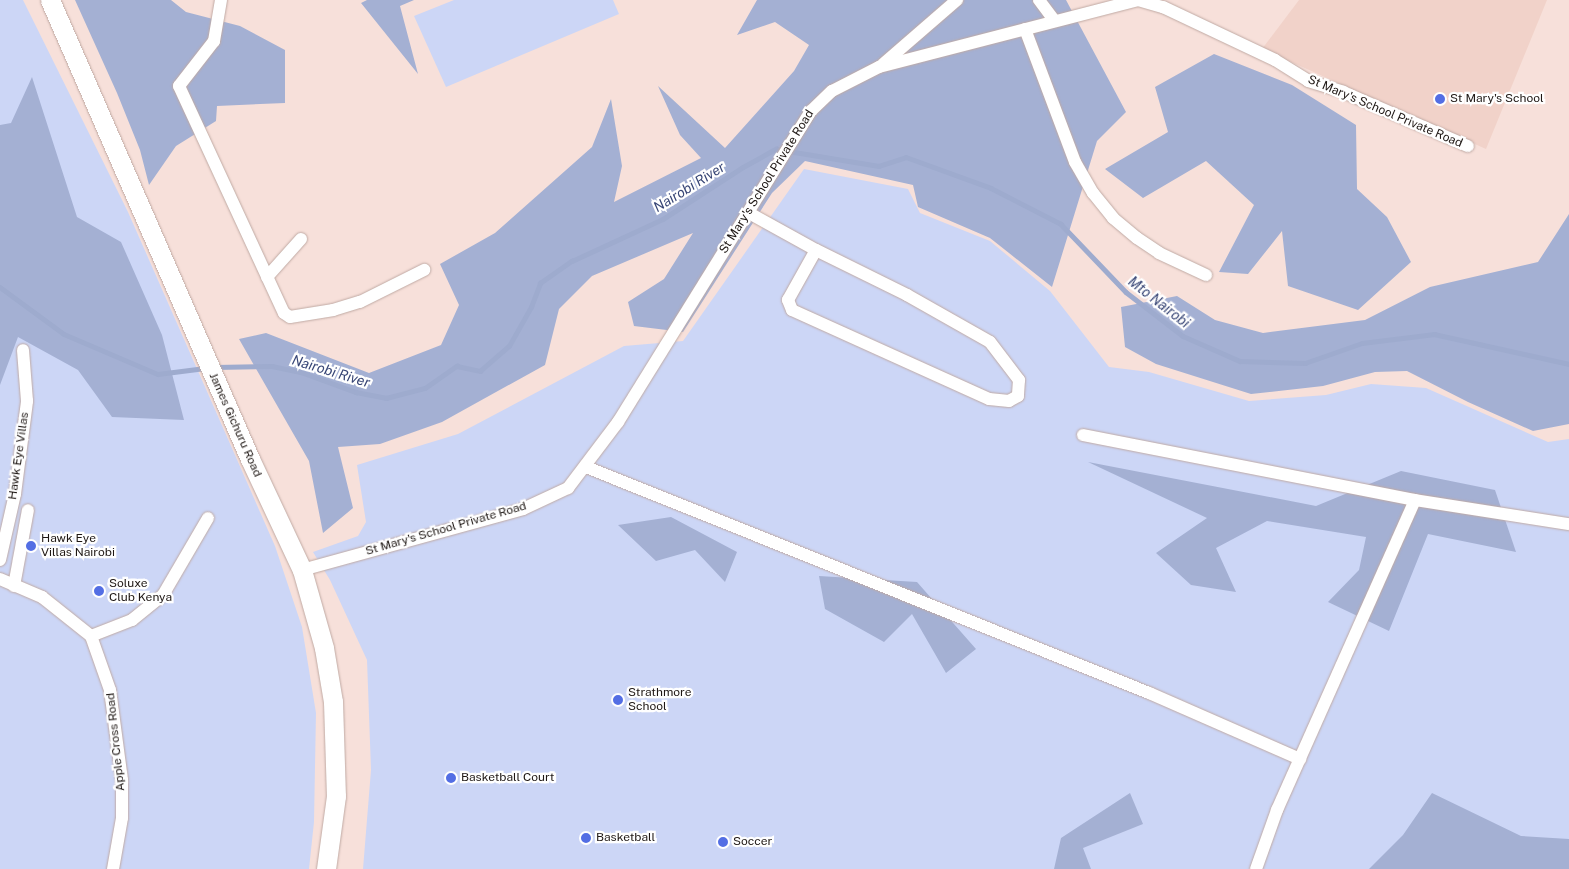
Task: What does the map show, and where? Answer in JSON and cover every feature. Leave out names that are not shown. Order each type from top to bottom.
[{"type":"main road","name":"James Gichuru Road","points":[[50,0],[206,359],[302,570],[324,648],[333,711],[336,796],[326,869]]},
{"type":"street","points":[[221,0],[214,41],[179,86],[284,313],[290,317],[360,302],[424,270]]},
{"type":"street","points":[[879,67],[913,41],[957,0]]},
{"type":"street","points":[[1040,0],[1055,21]]},
{"type":"street","name":"St Mary's School Private Road","points":[[302,570],[523,509],[568,488],[586,467],[819,100],[879,67],[1138,0],[1151,3],[1274,60],[1308,81],[1343,92],[1468,146]]},
{"type":"street","points":[[1025,29],[1075,162],[1094,193],[1113,218],[1137,238],[1159,253],[1206,275]]},
{"type":"street","points":[[749,213],[816,250],[908,295],[990,342],[1016,374],[1020,386],[1018,396],[1009,401],[990,399],[792,310],[788,300],[816,250]]},
{"type":"street","points":[[267,277],[301,239]]},
{"type":"street","name":"Hawk Eye Villas","points":[[0,560],[15,494],[27,401],[23,350]]},
{"type":"street","points":[[1083,435],[1415,500],[1569,524]]},
{"type":"street","points":[[586,467],[1158,696],[1300,759]]},
{"type":"street","points":[[1256,869],[1277,810],[1415,500]]},
{"type":"street","points":[[14,586],[28,510]]},
{"type":"street","points":[[0,580],[42,597],[91,636],[132,620],[163,595],[208,518]]},
{"type":"street","name":"Apple Cross Road","points":[[91,636],[110,690],[122,780],[122,818],[113,869]]},
{"type":"shaded area","points":[[0,0],[23,0],[128,212],[275,546],[302,627],[316,713],[314,822],[309,869],[0,869]]},
{"type":"shaded area","points":[[75,0],[171,0],[186,12],[240,26],[285,50],[285,103],[217,106],[216,121],[176,146],[149,185],[140,150],[117,93]]},
{"type":"shaded area","points":[[367,0],[414,0],[400,6],[418,74],[361,3]]},
{"type":"shaded area","points":[[454,0],[613,0],[619,14],[446,87],[414,16]]},
{"type":"shaded area","points":[[757,0],[1066,0],[1126,112],[1097,141],[1052,287],[990,238],[918,207],[913,185],[805,161],[772,193],[683,332],[634,326],[628,302],[664,279],[693,233],[592,276],[559,309],[545,365],[442,422],[380,444],[338,447],[353,508],[323,533],[309,461],[239,339],[266,333],[369,373],[441,345],[459,305],[440,264],[495,233],[592,147],[611,99],[622,166],[614,202],[701,158],[680,135],[658,86],[725,148],[794,71],[809,45],[775,22],[737,35]]},
{"type":"shaded area","name":"St Mary's School","points":[[1299,0],[1547,0],[1486,149],[1262,49]]},
{"type":"shaded area","points":[[1214,54],[1292,85],[1356,125],[1357,189],[1387,217],[1411,262],[1358,310],[1288,286],[1282,231],[1248,274],[1219,272],[1254,205],[1206,161],[1143,198],[1105,169],[1168,132],[1155,87]]},
{"type":"shaded area","points":[[32,77],[77,217],[121,242],[162,335],[184,420],[112,417],[78,370],[18,337],[0,385],[0,125],[11,123]]},
{"type":"shaded area","points":[[804,169],[908,189],[920,213],[990,241],[1050,291],[1109,367],[1149,372],[1249,401],[1326,395],[1371,384],[1426,388],[1548,442],[1569,439],[1569,869],[363,869],[371,770],[367,660],[330,580],[313,552],[358,536],[366,522],[357,465],[458,434],[624,346],[683,341]]},
{"type":"shaded area","points":[[1569,214],[1569,424],[1533,431],[1468,402],[1407,371],[1375,372],[1323,386],[1251,394],[1156,364],[1125,347],[1121,307],[1177,296],[1215,320],[1263,333],[1365,320],[1430,287],[1538,262]]},
{"type":"shaded area","points":[[1088,462],[1316,506],[1401,471],[1495,490],[1516,552],[1428,534],[1389,631],[1328,602],[1359,570],[1366,537],[1267,521],[1216,548],[1236,592],[1191,585],[1156,553],[1207,518]]},
{"type":"shaded area","points":[[671,517],[737,552],[725,582],[695,550],[656,561],[618,525]]},
{"type":"shaded area","points":[[819,576],[917,582],[976,649],[946,673],[912,614],[884,642],[825,609]]},
{"type":"shaded area","points":[[1130,793],[1143,824],[1083,848],[1091,869],[1054,869],[1061,838]]},
{"type":"shaded area","points":[[1432,793],[1521,836],[1569,839],[1569,869],[1369,869],[1403,835]]},
{"type":"waterway","name":"Mto Nairobi","points":[[215,367],[272,366],[301,372],[356,392],[386,398],[425,388],[457,366],[480,371],[509,346],[531,307],[540,283],[572,261],[663,219],[743,167],[776,149],[879,166],[906,157],[991,188],[1061,224],[1126,292],[1183,336],[1240,361],[1305,363],[1362,343],[1434,334],[1569,364]]},
{"type":"waterway","name":"Nairobi River","points":[[0,287],[64,334],[158,374],[205,368]]},
{"type":"place","name":"St Mary's School","points":[[1440,99]]},
{"type":"place","name":"Hawk Eye Villas Nairobi","points":[[31,546]]},
{"type":"place","name":"Soluxe Club Kenya","points":[[99,591]]},
{"type":"place","name":"Strathmore School","points":[[618,700]]},
{"type":"place","name":"Basketball Court","points":[[451,778]]},
{"type":"place","name":"Basketball","points":[[586,838]]},
{"type":"place","name":"Soccer","points":[[723,842]]}]
